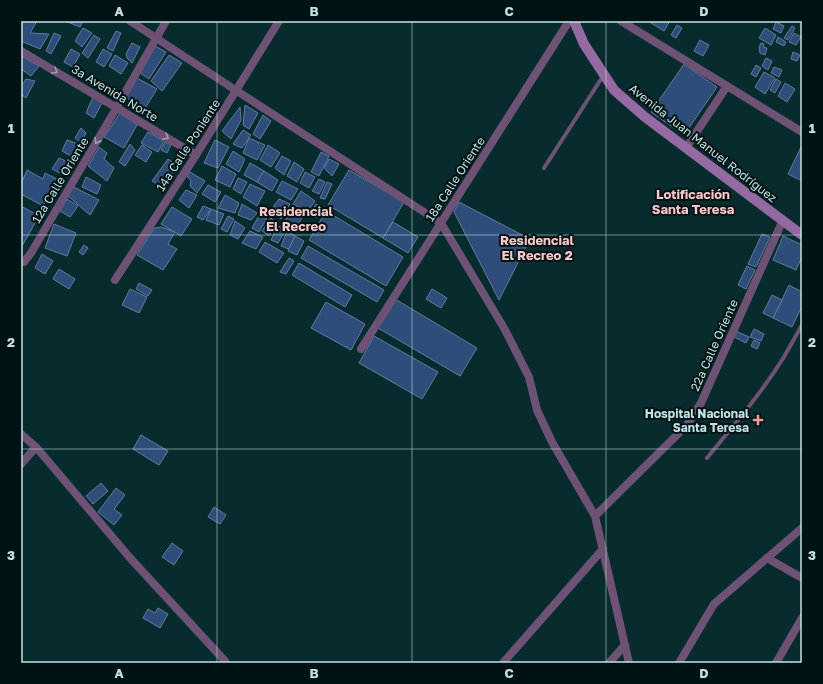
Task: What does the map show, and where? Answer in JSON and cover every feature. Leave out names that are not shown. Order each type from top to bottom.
[{"type":"street","points":[[130,21],[441,223],[504,328],[529,377],[537,410],[552,442],[595,516],[629,663]]},
{"type":"street","name":"12a Calle Oriente","points":[[21,262],[24,262],[31,253],[166,21]]},
{"type":"street","name":"14a Calle Poniente","points":[[115,280],[280,21]]},
{"type":"street","name":"18a Calle Oriente","points":[[361,349],[569,21]]},
{"type":"street","name":"Avenida Juan Manuel Rodríguez","points":[[574,21],[584,44],[603,76],[619,94],[645,117],[686,148],[783,220],[801,231]]},
{"type":"street","points":[[621,21],[802,132]]},
{"type":"street","name":"3a Avenida Norte","points":[[21,51],[196,155]]},
{"type":"street","points":[[686,148],[727,86]]},
{"type":"street","name":"22a Calle Oriente","points":[[595,516],[687,425],[701,403],[783,220]]},
{"type":"street","points":[[21,434],[36,447],[131,559],[225,661],[225,663]]},
{"type":"street","points":[[21,464],[36,447]]},
{"type":"street","points":[[679,663],[714,604],[802,528]]},
{"type":"street","points":[[503,663],[603,548]]},
{"type":"street","points":[[767,558],[802,578]]},
{"type":"street","points":[[776,663],[802,618]]},
{"type":"street","points":[[609,663],[625,645]]},
{"type":"lane","points":[[544,168],[603,76]]},
{"type":"lane","points":[[707,458],[772,375],[802,325]]},
{"type":"building","points":[[22,21],[37,21],[30,33],[49,34],[40,49],[21,41]]},
{"type":"building","points":[[65,21],[79,21],[82,23],[80,27]]},
{"type":"building","points":[[648,21],[670,21],[664,31]]},
{"type":"building","points":[[776,22],[784,26],[781,33],[773,29]]},
{"type":"building","points":[[677,25],[682,28],[676,38],[671,35]]},
{"type":"building","points":[[792,26],[795,28],[788,40],[784,38]]},
{"type":"building","points":[[83,28],[92,33],[82,47],[75,41]]},
{"type":"building","points":[[765,28],[776,35],[771,45],[759,38]]},
{"type":"building","points":[[116,31],[121,33],[113,51],[107,48]]},
{"type":"building","points":[[54,33],[61,36],[51,54],[46,51]]},
{"type":"building","points":[[794,33],[801,37],[796,45],[789,42]]},
{"type":"building","points":[[94,35],[100,39],[88,58],[82,53]]},
{"type":"building","points":[[778,37],[786,42],[784,46],[776,42]]},
{"type":"building","points":[[700,40],[709,45],[703,56],[694,51]]},
{"type":"building","points":[[132,43],[140,47],[132,63],[127,58],[126,54]]},
{"type":"building","points":[[761,43],[764,44],[763,47],[767,48],[765,55],[760,53],[759,47]]},
{"type":"building","points":[[155,46],[166,52],[149,79],[140,73]]},
{"type":"building","points":[[71,49],[80,54],[73,67],[64,62]]},
{"type":"building","points":[[103,49],[112,54],[104,67],[96,62]]},
{"type":"building","points":[[793,52],[800,55],[797,61],[791,59]]},
{"type":"building","points":[[115,55],[128,63],[121,74],[109,66]]},
{"type":"building","points":[[169,55],[182,63],[162,91],[151,81]]},
{"type":"building","points":[[21,56],[39,66],[31,76],[21,69]]},
{"type":"building","points":[[766,58],[772,61],[768,70],[762,66]]},
{"type":"building","points":[[684,64],[717,87],[684,135],[651,112]]},
{"type":"building","points":[[756,65],[761,68],[756,77],[751,74]]},
{"type":"building","points":[[774,67],[782,70],[779,77],[771,73]]},
{"type":"building","points":[[764,72],[775,78],[765,94],[755,87]]},
{"type":"building","points":[[137,78],[157,89],[144,110],[126,98]]},
{"type":"building","points":[[26,79],[35,81],[26,98],[21,94],[21,87]]},
{"type":"building","points":[[776,79],[781,82],[775,93],[770,90]]},
{"type":"building","points":[[785,83],[795,89],[787,102],[778,96]]},
{"type":"building","points":[[93,97],[102,103],[94,118],[86,113]]},
{"type":"building","points":[[245,105],[258,113],[249,129],[243,125]]},
{"type":"building","points":[[240,107],[241,120],[231,139],[222,131]]},
{"type":"building","points":[[120,113],[137,125],[124,148],[104,137]]},
{"type":"building","points":[[263,115],[271,121],[260,139],[253,134]]},
{"type":"building","points":[[81,128],[86,133],[81,143],[75,138]]},
{"type":"building","points":[[243,130],[251,135],[242,148],[233,144]]},
{"type":"building","points":[[148,132],[164,141],[158,152],[141,143]]},
{"type":"building","points":[[249,138],[265,145],[257,160],[243,153]]},
{"type":"building","points":[[67,140],[79,144],[73,157],[62,151]]},
{"type":"building","points":[[215,140],[229,147],[218,168],[204,163]]},
{"type":"building","points":[[165,142],[171,145],[167,153],[161,150]]},
{"type":"building","points":[[130,144],[135,150],[125,166],[119,162]]},
{"type":"building","points":[[142,145],[152,152],[146,162],[135,155]]},
{"type":"building","points":[[268,145],[280,153],[271,167],[260,160]]},
{"type":"building","points":[[802,145],[802,181],[788,174]]},
{"type":"building","points":[[99,147],[107,153],[104,159],[114,168],[107,181],[88,166]]},
{"type":"building","points":[[233,151],[245,159],[239,172],[226,164]]},
{"type":"building","points":[[321,152],[329,156],[319,176],[311,172]]},
{"type":"building","points":[[282,156],[291,161],[284,175],[275,168]]},
{"type":"building","points":[[59,158],[70,163],[64,175],[52,169]]},
{"type":"building","points":[[168,159],[177,165],[164,188],[152,181]]},
{"type":"building","points":[[329,159],[339,164],[332,176],[324,168]]},
{"type":"building","points":[[294,162],[304,169],[297,182],[287,176]]},
{"type":"building","points":[[250,163],[264,171],[257,182],[244,175]]},
{"type":"building","points":[[222,166],[236,174],[230,187],[215,180]]},
{"type":"building","points":[[27,170],[43,179],[45,173],[59,180],[43,206],[21,194],[21,184]]},
{"type":"building","points":[[349,170],[404,202],[383,238],[328,205]]},
{"type":"building","points":[[264,171],[278,180],[272,191],[257,182]]},
{"type":"building","points":[[190,172],[205,181],[197,193],[190,186],[191,181],[187,176]]},
{"type":"building","points":[[305,172],[315,177],[309,188],[300,183]]},
{"type":"building","points":[[86,177],[101,185],[97,194],[82,187]]},
{"type":"building","points":[[238,178],[247,182],[241,194],[233,189]]},
{"type":"building","points":[[319,179],[325,182],[319,194],[312,191]]},
{"type":"building","points":[[282,181],[298,189],[291,200],[276,192]]},
{"type":"building","points":[[327,182],[332,184],[325,199],[320,198]]},
{"type":"building","points":[[250,184],[265,191],[257,206],[243,197]]},
{"type":"building","points":[[208,185],[221,192],[215,202],[202,194]]},
{"type":"building","points":[[74,187],[99,200],[90,215],[68,196]]},
{"type":"building","points":[[186,190],[197,195],[189,208],[179,200]]},
{"type":"building","points":[[301,191],[315,201],[307,212],[293,204]]},
{"type":"building","points":[[225,195],[239,203],[235,213],[218,208]]},
{"type":"building","points":[[67,199],[78,206],[70,217],[60,211]]},
{"type":"building","points":[[279,199],[290,204],[281,219],[270,211]]},
{"type":"building","points":[[459,202],[530,239],[499,300],[454,212]]},
{"type":"building","points":[[242,204],[257,213],[251,220],[238,215]]},
{"type":"building","points":[[316,204],[321,207],[316,218],[310,214]]},
{"type":"building","points":[[21,206],[39,216],[21,248]]},
{"type":"building","points":[[203,206],[211,209],[203,220],[197,217]]},
{"type":"building","points":[[172,207],[192,219],[181,236],[161,224]]},
{"type":"building","points":[[292,208],[304,215],[296,227],[285,221]]},
{"type":"building","points":[[211,209],[224,214],[219,225],[206,220]]},
{"type":"building","points":[[326,211],[403,257],[386,286],[309,240]]},
{"type":"building","points":[[260,214],[267,218],[259,232],[252,228]]},
{"type":"building","points":[[228,216],[234,219],[227,232],[221,229]]},
{"type":"building","points":[[271,218],[277,223],[269,236],[262,231]]},
{"type":"building","points":[[235,221],[245,228],[238,239],[230,235]]},
{"type":"building","points":[[393,222],[418,237],[408,253],[383,238]]},
{"type":"building","points":[[54,224],[76,233],[67,256],[45,248]]},
{"type":"building","points":[[278,226],[286,229],[278,243],[271,240]]},
{"type":"building","points":[[161,227],[175,232],[168,244],[177,249],[163,270],[137,255],[154,228]]},
{"type":"building","points":[[250,231],[263,237],[256,249],[242,243]]},
{"type":"building","points":[[287,231],[295,236],[289,249],[281,246]]},
{"type":"building","points":[[762,234],[770,237],[756,267],[748,264]]},
{"type":"building","points":[[295,236],[304,241],[297,255],[288,251]]},
{"type":"building","points":[[783,236],[802,245],[802,257],[796,270],[773,260]]},
{"type":"building","points":[[265,242],[284,253],[277,263],[259,252]]},
{"type":"building","points":[[84,245],[88,248],[83,255],[79,252]]},
{"type":"building","points":[[308,246],[384,290],[377,302],[301,258]]},
{"type":"building","points":[[42,254],[53,261],[45,274],[35,268]]},
{"type":"building","points":[[289,258],[294,261],[286,274],[280,272]]},
{"type":"building","points":[[299,263],[352,295],[345,307],[292,275]]},
{"type":"building","points":[[747,266],[755,270],[746,289],[738,285]]},
{"type":"building","points":[[59,269],[75,279],[69,289],[53,279]]},
{"type":"building","points":[[139,283],[152,290],[148,296],[136,289]]},
{"type":"building","points":[[789,285],[802,292],[802,306],[792,327],[773,318]]},
{"type":"building","points":[[130,289],[147,297],[139,313],[122,305]]},
{"type":"building","points":[[432,289],[447,298],[441,308],[426,299]]},
{"type":"building","points":[[772,295],[782,300],[773,318],[763,313]]},
{"type":"building","points":[[395,299],[477,348],[460,376],[378,328]]},
{"type":"building","points":[[326,302],[365,324],[351,350],[311,328]]},
{"type":"building","points":[[754,329],[764,334],[761,341],[750,337]]},
{"type":"building","points":[[736,331],[749,337],[746,343],[734,337]]},
{"type":"building","points":[[374,336],[438,372],[422,399],[359,363]]},
{"type":"building","points":[[754,340],[760,343],[757,349],[751,346]]},
{"type":"building","points":[[141,435],[168,451],[159,465],[133,449]]},
{"type":"building","points":[[101,483],[108,491],[93,504],[86,496]]},
{"type":"building","points":[[116,488],[125,495],[114,509],[122,515],[114,525],[98,512]]},
{"type":"building","points":[[214,507],[226,515],[220,524],[208,517]]},
{"type":"building","points":[[172,543],[183,551],[174,565],[162,557]]},
{"type":"building","points":[[158,608],[168,614],[160,628],[143,618],[148,609],[155,613]]},
{"type":"place","name":"Hospital Nacional Santa Teresa","points":[[758,420]]},
{"type":"district","name":"Lotificación Santa Teresa","points":[[693,202]]},
{"type":"district","name":"Residencial El Recreo","points":[[296,218]]},
{"type":"district","name":"Residencial El Recreo 2","points":[[537,248]]}]
